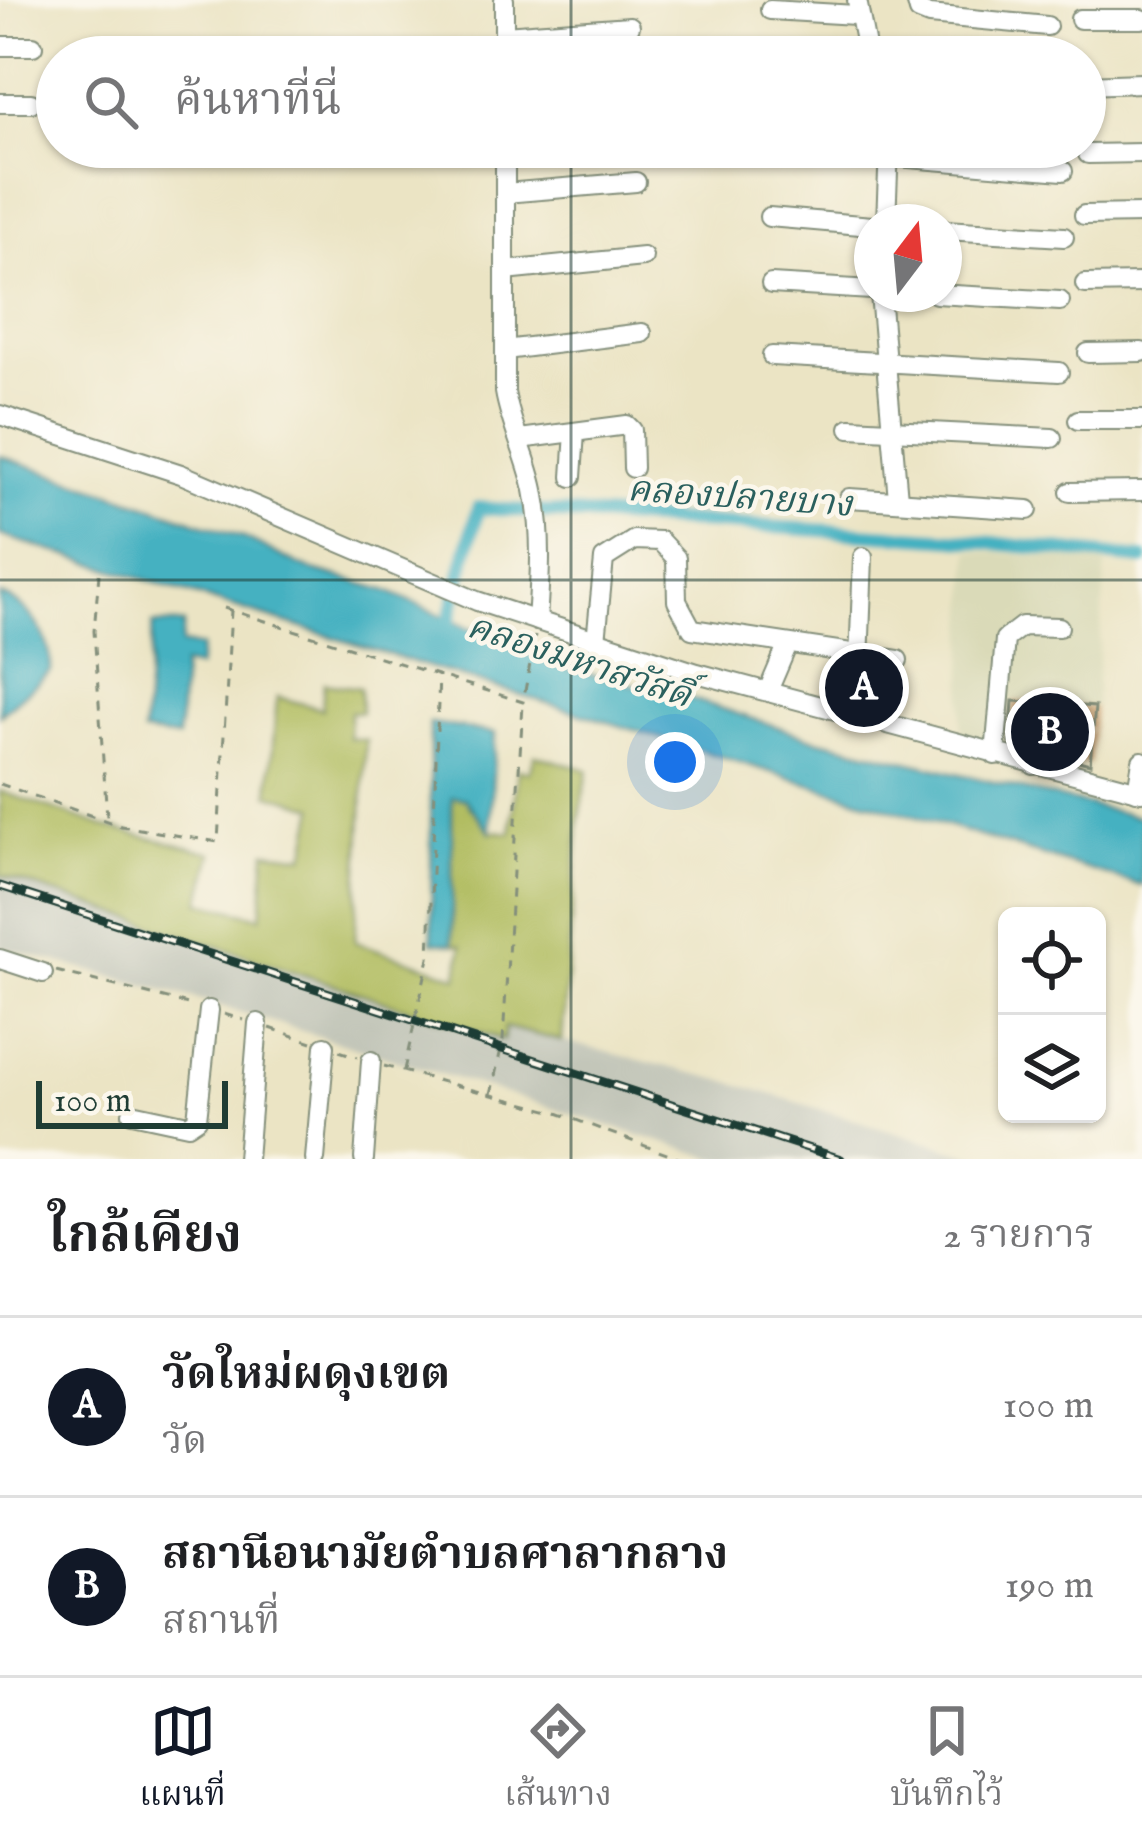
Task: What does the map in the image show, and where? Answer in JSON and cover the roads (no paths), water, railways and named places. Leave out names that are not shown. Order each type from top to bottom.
[{"type":"street","points":[[504,0],[504,35],[630,26]]},
{"type":"street","points":[[916,0],[919,11],[929,15],[1047,26]]},
{"type":"street","points":[[770,10],[856,8]]},
{"type":"street","points":[[1080,19],[1142,19]]},
{"type":"street","points":[[0,46],[33,46]]},
{"type":"street","points":[[1106,84],[1142,83]]},
{"type":"street","points":[[0,103],[31,103]]},
{"type":"street","points":[[1106,154],[1142,153]]},
{"type":"street","points":[[505,168],[510,424],[520,439],[540,530],[537,621]]},
{"type":"street","points":[[887,204],[889,168]]},
{"type":"street","points":[[1038,168],[1064,171]]},
{"type":"street","points":[[505,193],[636,182]]},
{"type":"street","points":[[1084,215],[1142,214]]},
{"type":"street","points":[[770,217],[854,224]]},
{"type":"street","points":[[962,231],[1064,237]]},
{"type":"street","points":[[505,271],[643,257]]},
{"type":"street","points":[[1085,284],[1142,283]]},
{"type":"street","points":[[771,284],[854,290]]},
{"type":"street","points":[[962,295],[1060,301]]},
{"type":"street","points":[[879,312],[898,499]]},
{"type":"street","points":[[506,350],[642,333]]},
{"type":"street","points":[[1088,353],[1142,352]]},
{"type":"street","points":[[772,356],[1059,373]]},
{"type":"street","points":[[0,416],[182,474],[477,601],[596,640],[1140,792],[1142,761]]},
{"type":"street","points":[[1078,419],[1142,420]]},
{"type":"street","points":[[520,439],[630,426],[633,468]]},
{"type":"street","points":[[850,428],[1052,438]]},
{"type":"street","points":[[572,477],[574,432]]},
{"type":"street","points":[[1070,492],[1142,491]]},
{"type":"street","points":[[849,498],[1028,509]]},
{"type":"street","points":[[596,640],[604,559],[634,540],[660,541],[670,549],[679,580],[677,601],[692,628],[898,660]]},
{"type":"street","points":[[857,716],[863,557]]},
{"type":"street","points":[[995,754],[1005,639],[1022,626],[1059,627]]},
{"type":"street","points":[[768,691],[788,644]]},
{"type":"street","points":[[1034,766],[1038,752],[1067,746],[1077,729]]},
{"type":"street","points":[[0,959],[43,974]]},
{"type":"street","points":[[132,1113],[188,1125],[197,1119],[209,1010]]},
{"type":"street","points":[[247,1159],[258,1024]]},
{"type":"street","points":[[315,1159],[325,1046]]},
{"type":"street","points":[[364,1159],[371,1061]]},
{"type":"water","points":[[0,456],[242,537],[306,568],[385,590],[552,665],[686,697],[812,738],[1142,818],[1142,886],[0,535]]},
{"type":"water","points":[[0,595],[21,606],[37,624],[48,647],[51,671],[0,715]]},
{"type":"water","points":[[153,624],[184,624],[181,644],[201,647],[198,668],[183,665],[178,738],[143,733]]},
{"type":"water","points":[[430,723],[495,733],[490,831],[465,799],[452,797],[452,944],[432,942]]},
{"type":"waterway","name":"คลองปลายบาง","points":[[445,637],[478,508],[954,539],[1142,559]]},
{"type":"railway","points":[[0,886],[841,1159]]},
{"type":"place","name":"วัดใหม่ผดุงเขต","points":[[864,688]]},
{"type":"place","name":"สถานีอนามัยตำบลศาลากลาง","points":[[1050,732]]},
{"type":"water label","name":"คลองมหาสวัสดิ์","points":[[580,659]]}]
